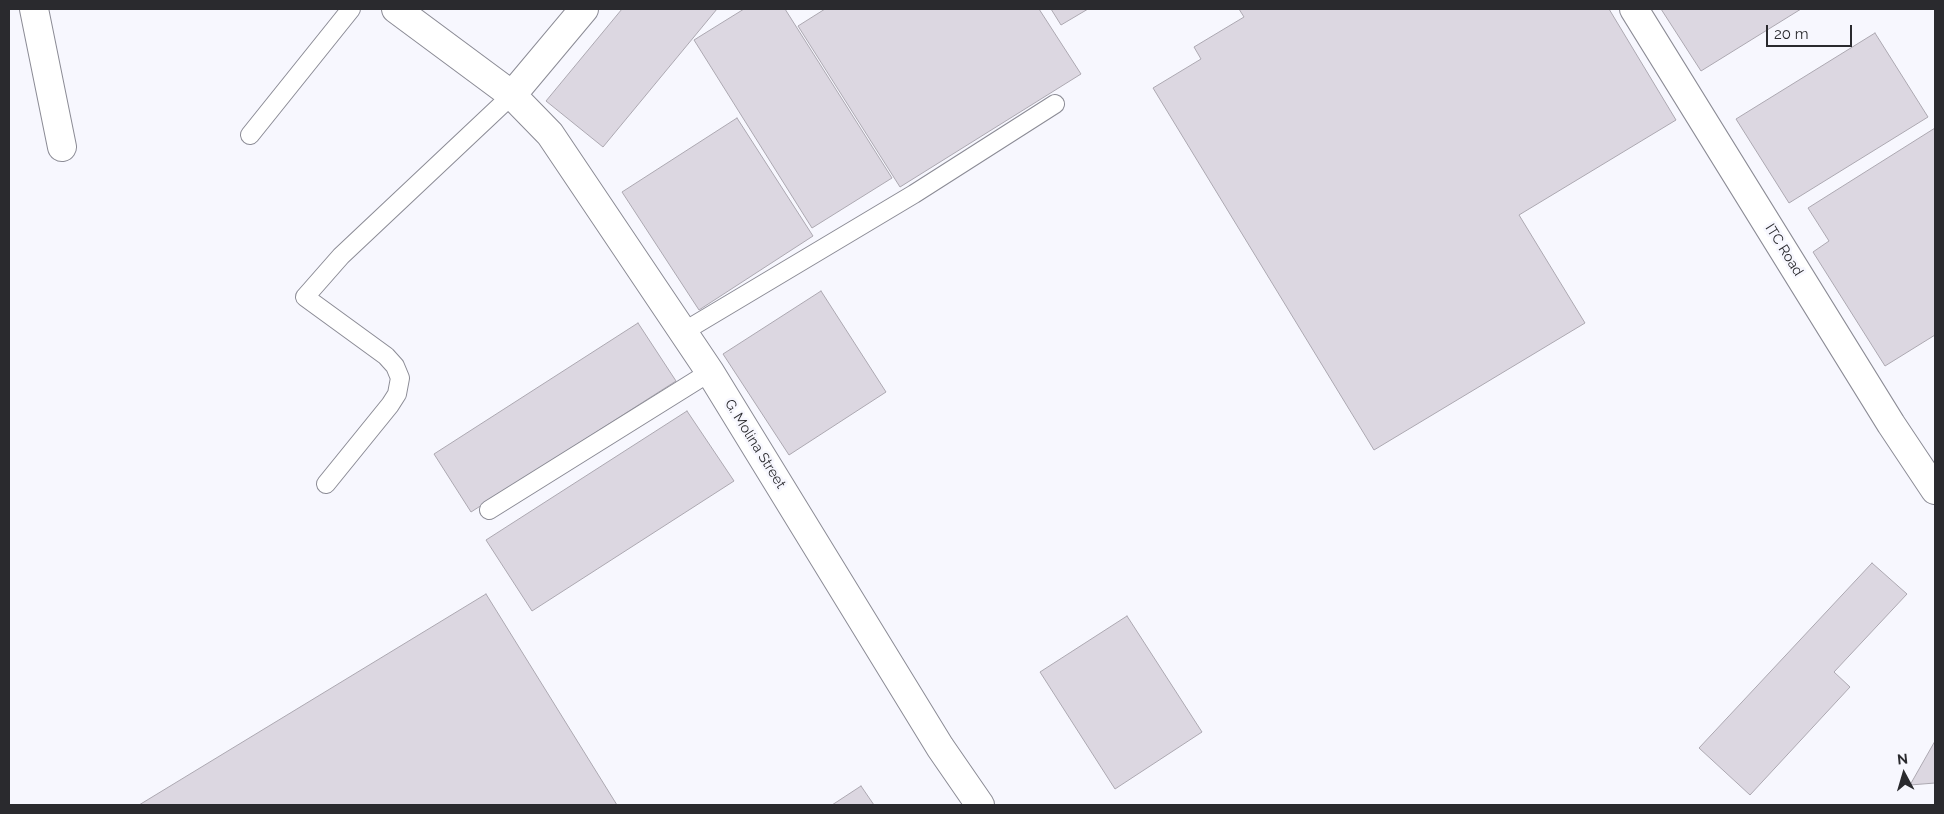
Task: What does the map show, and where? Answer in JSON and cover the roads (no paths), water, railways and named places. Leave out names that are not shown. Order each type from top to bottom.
[{"type":"street","points":[[34,9],[62,147]]},
{"type":"street","name":"G. Molina Street","points":[[396,9],[512,95],[550,134],[710,372],[940,747],[980,805]]},
{"type":"street","points":[[512,95],[584,9]]},
{"type":"street","name":"ITC Road","points":[[1634,9],[1891,424],[1935,490]]},
{"type":"lane","points":[[250,135],[351,9]]},
{"type":"lane","points":[[326,484],[390,405],[397,394],[400,378],[396,366],[386,356],[305,297],[341,256],[512,95]]},
{"type":"lane","points":[[683,332],[914,194],[1055,104]]},
{"type":"lane","points":[[489,510],[710,372]]}]
